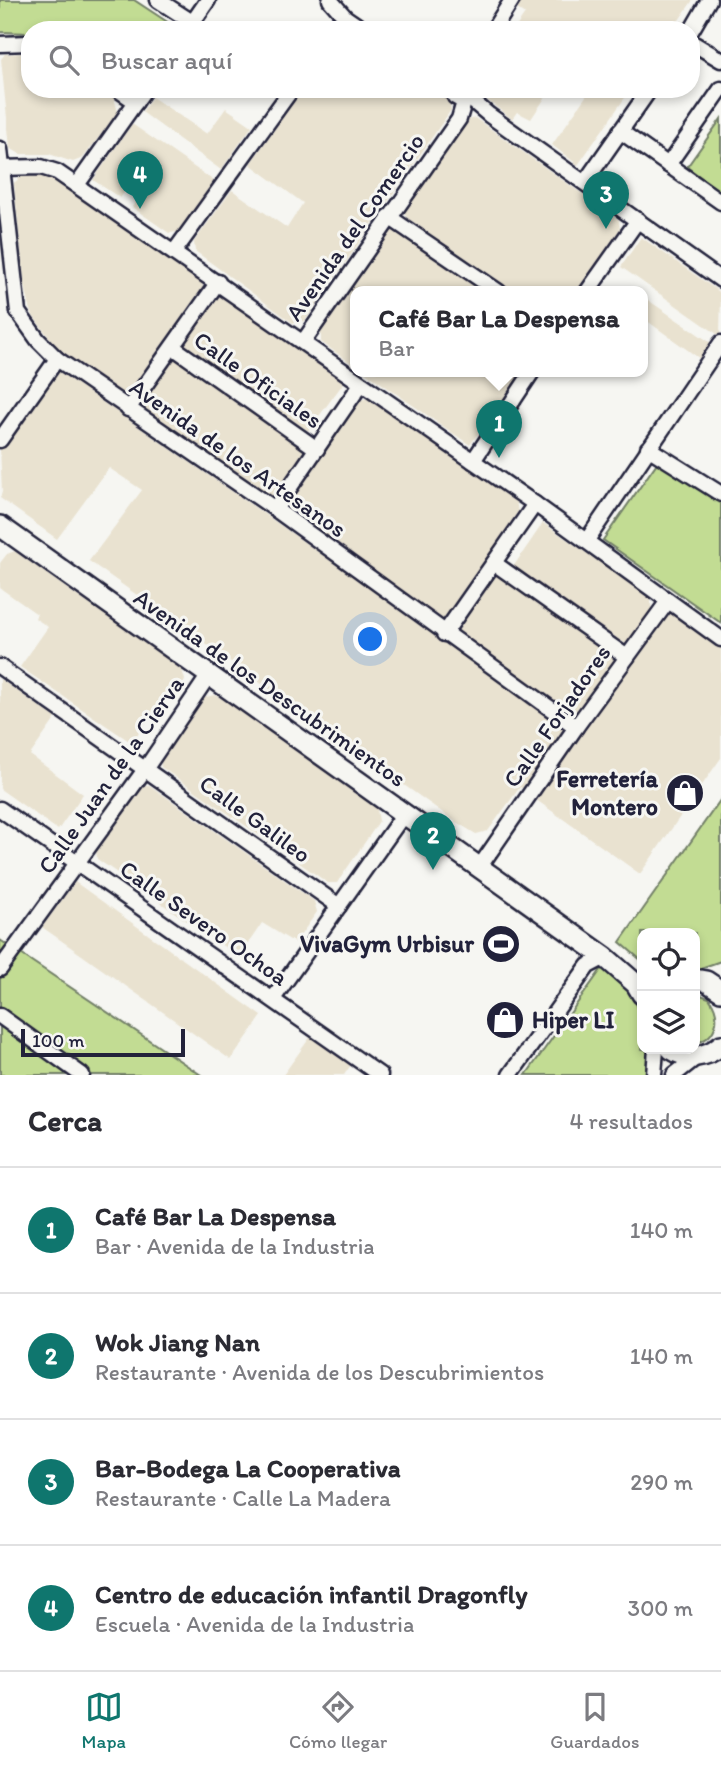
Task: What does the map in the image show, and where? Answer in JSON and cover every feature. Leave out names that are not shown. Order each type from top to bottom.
[{"type":"main road","name":"Avenida de los Descubrimientos","points":[[1,527],[605,957],[636,984],[640,991]]},
{"type":"main road","name":"Avenida de los Descubrimientos","points":[[1,527],[485,859],[637,967]]},
{"type":"main road","points":[[700,980],[713,984],[721,991]]},
{"type":"street","points":[[158,0],[184,21]]},
{"type":"street","points":[[193,21],[208,0]]},
{"type":"street","points":[[499,21],[512,0]]},
{"type":"street","points":[[696,21],[709,0]]},
{"type":"street","points":[[340,6],[355,21]]},
{"type":"street","points":[[0,44],[21,43]]},
{"type":"street","points":[[700,47],[721,60]]},
{"type":"street","points":[[668,165],[721,89]]},
{"type":"street","points":[[129,98],[135,102]]},
{"type":"street","points":[[77,186],[138,98]]},
{"type":"street","points":[[174,252],[285,98]]},
{"type":"street","name":"Avenida del Comercio","points":[[303,342],[458,119],[468,98]]},
{"type":"street","points":[[469,98],[489,115],[721,280]]},
{"type":"street","points":[[585,182],[644,98]]},
{"type":"street","points":[[620,131],[721,202]]},
{"type":"street","name":"Avenida de los Artesanos","points":[[0,149],[18,312],[38,341],[57,359],[275,509],[444,634],[576,727]]},
{"type":"street","points":[[1,168],[49,168],[218,282],[350,376]]},
{"type":"street","points":[[389,217],[490,286]]},
{"type":"street","points":[[591,286],[638,220]]},
{"type":"street","points":[[128,409],[218,282]]},
{"type":"street","points":[[587,540],[721,343]]},
{"type":"street","name":"Calle Oficiales","points":[[173,347],[317,449]]},
{"type":"street","points":[[0,439],[57,359]]},
{"type":"street","points":[[351,377],[587,540],[721,639]]},
{"type":"street","points":[[473,461],[529,377]]},
{"type":"street","points":[[275,509],[361,384]]},
{"type":"street","points":[[648,448],[721,494]]},
{"type":"street","points":[[444,634],[535,504]]},
{"type":"street","points":[[494,563],[627,657]]},
{"type":"street","name":"Calle Forjadores","points":[[485,859],[576,727],[668,601]]},
{"type":"street","name":"Calle Galileo","points":[[0,667],[338,906]]},
{"type":"street","name":"Calle Juan de la Cierva","points":[[0,969],[146,768],[209,675]]},
{"type":"street","name":"Calle Severo Ochoa","points":[[0,809],[380,1075]]},
{"type":"street","points":[[273,999],[404,814]]},
{"type":"street","points":[[510,1075],[588,966],[605,957]]},
{"type":"street","points":[[700,978],[721,973]]},
{"type":"street","points":[[0,1016],[82,1075]]},
{"type":"street","points":[[674,1075],[684,1065],[711,1052]]},
{"type":"street","points":[[654,1075],[656,1054]]},
{"type":"shaded area","points":[[519,0],[693,0],[678,21],[520,21],[525,14],[514,7]]},
{"type":"shaded area","points":[[21,53],[21,98],[114,98],[118,112],[83,158],[73,162],[49,154],[20,154],[10,148],[1,59],[5,54]]},
{"type":"shaded area","points":[[153,98],[207,134],[226,108],[252,126],[221,170],[142,112]]},
{"type":"shaded area","points":[[297,98],[448,98],[451,110],[305,321],[293,323],[195,251],[194,242],[232,190],[287,228],[303,203],[250,164]]},
{"type":"shaded area","points":[[484,98],[545,98],[531,119],[517,112],[512,119]]},
{"type":"shaded area","points":[[585,98],[625,98],[578,165],[552,145]]},
{"type":"shaded area","points":[[475,118],[619,220],[620,231],[582,286],[503,286],[407,218],[403,210],[467,120]]},
{"type":"shaded area","points":[[132,124],[214,181],[178,232],[169,233],[132,207],[152,181],[140,172],[120,198],[93,180]]},
{"type":"shaded area","points":[[23,175],[55,177],[201,278],[203,287],[125,398],[62,354],[33,316],[24,280],[14,183]]},
{"type":"shaded area","points":[[390,231],[400,231],[479,286],[351,286]]},
{"type":"shaded area","points":[[641,237],[721,293],[720,336],[621,267]]},
{"type":"shaded area","points":[[350,288],[350,362],[321,342],[321,329]]},
{"type":"shaded area","points":[[223,295],[345,381],[308,431],[182,342],[213,297]]},
{"type":"shaded area","points":[[648,300],[714,345],[703,361],[648,322]]},
{"type":"shaded area","points":[[174,356],[308,451],[275,497],[265,497],[143,410],[142,400]]},
{"type":"shaded area","points":[[55,369],[567,728],[524,789],[520,787],[488,831],[476,834],[456,822],[89,561],[142,490],[109,468],[57,539],[0,498],[0,448]]},
{"type":"shaded area","points":[[372,377],[518,377],[470,445]]},
{"type":"shaded area","points":[[368,398],[516,501],[518,512],[445,619],[439,619],[288,512],[287,503],[360,400]]},
{"type":"shaded area","points":[[543,523],[651,597],[651,609],[627,645],[513,567]]},
{"type":"shaded area","points":[[15,551],[181,666],[185,680],[183,685],[175,696],[167,692],[132,743],[20,667],[48,627],[35,618],[37,614],[0,588],[0,563],[7,554]]},
{"type":"shaded area","points":[[496,574],[617,658],[578,712],[572,714],[459,635],[456,628]]},
{"type":"shaded area","points":[[667,613],[678,615],[721,647],[721,758],[640,874],[535,799]]},
{"type":"shaded area","points":[[0,679],[56,718],[30,755],[83,794],[58,830],[0,789]]},
{"type":"shaded area","points":[[214,695],[227,700],[373,802],[379,821],[337,883],[328,883],[161,767],[160,758],[199,702]]},
{"type":"shaded area","points":[[149,785],[314,901],[317,912],[295,943],[262,923],[239,957],[97,859],[96,849],[140,786]]},
{"type":"shaded area","points":[[75,882],[262,1016],[231,1060],[42,927]]},
{"type":"shaded area","points":[[311,1036],[351,1065],[344,1075],[283,1075]]},
{"type":"green space","points":[[0,0],[134,0],[166,21],[21,21],[21,33],[0,32]]},
{"type":"green space","points":[[721,119],[721,192],[687,167]]},
{"type":"green space","points":[[659,460],[721,503],[721,623],[603,540]]},
{"type":"green space","points":[[721,799],[721,961],[700,968],[700,928],[637,928],[637,957],[620,942]]},
{"type":"green space","points":[[0,940],[201,1075],[0,1075]]},
{"type":"green space","points":[[603,967],[630,994],[637,1006],[637,1054],[648,1054],[646,1075],[526,1075]]},
{"type":"green space","points":[[700,995],[709,998],[716,1018],[713,1030],[700,1042]]},
{"type":"place","name":"Centro de educación infantil Dragonfly","points":[[140,209]]},
{"type":"place","name":"Bar-Bodega La Cooperativa","points":[[606,229]]},
{"type":"place","name":"Café Bar La Despensa","points":[[499,458]]},
{"type":"place","name":"Ferretería Montero","points":[[685,793]]},
{"type":"place","name":"Wok Jiang Nan","points":[[433,870]]},
{"type":"place","name":"VivaGym Urbisur","points":[[501,944]]},
{"type":"place","name":"Hiper LI","points":[[505,1020]]}]
